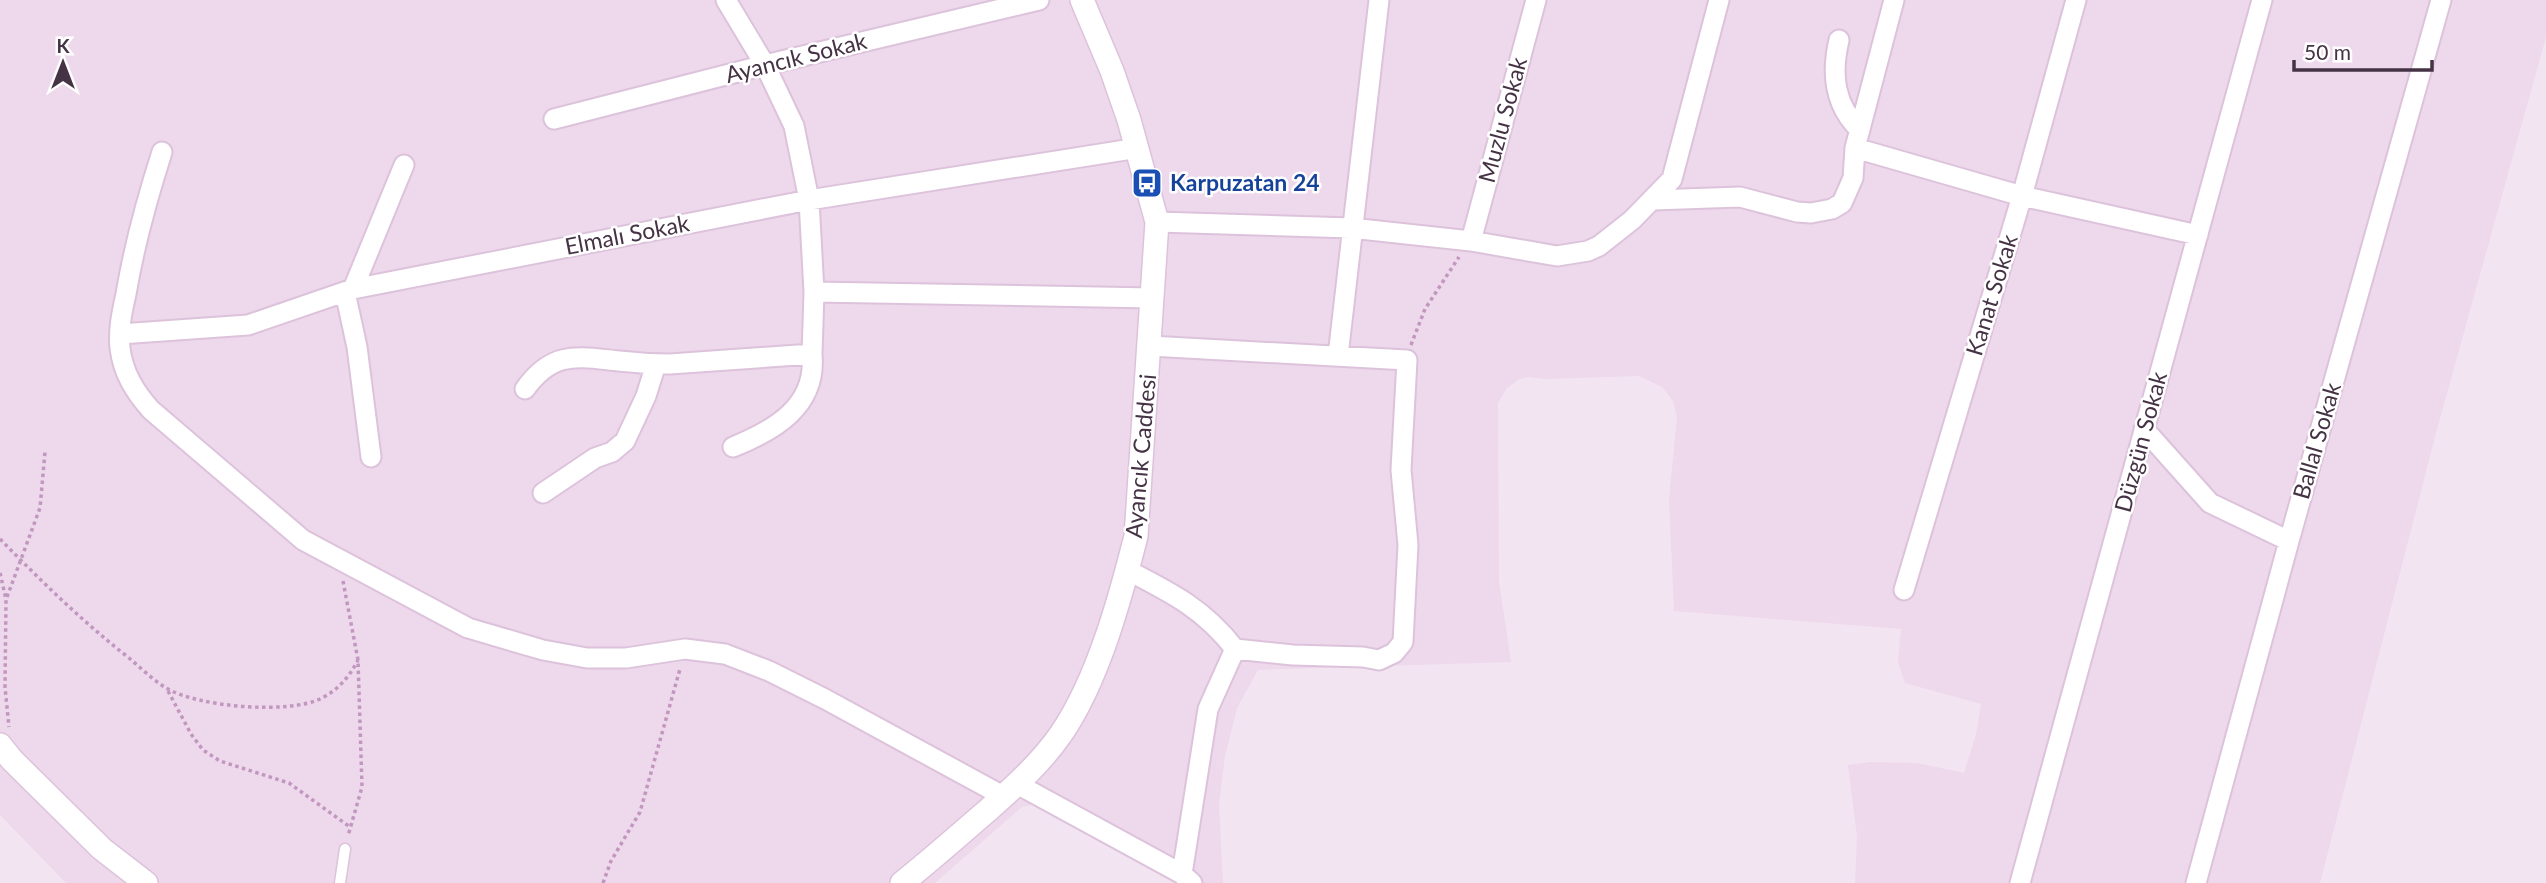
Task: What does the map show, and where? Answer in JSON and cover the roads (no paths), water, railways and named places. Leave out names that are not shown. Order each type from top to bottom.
[{"type":"street","points":[[726,0],[765,65],[794,126],[809,200],[814,292],[812,379],[802,401],[776,424],[733,447]]},
{"type":"street","name":"Ayancık Sokak","points":[[554,119],[765,65],[1039,0]]},
{"type":"street","name":"Ayancık Caddesi","points":[[902,883],[1010,790],[1047,752],[1074,712],[1102,648],[1136,536],[1157,222],[1138,148],[1112,71],[1082,0]]},
{"type":"street","points":[[1338,356],[1379,0]]},
{"type":"street","name":"Muzlu Sokak","points":[[1471,241],[1536,0]]},
{"type":"street","points":[[1157,222],[1351,228],[1471,241],[1557,256],[1577,254],[1599,246],[1653,200],[1672,179],[1719,0]]},
{"type":"street","points":[[1653,200],[1740,197],[1797,212],[1811,213],[1836,207],[1846,198],[1853,178],[1857,139],[1894,0]]},
{"type":"street","name":"Kanat Sokak","points":[[1904,590],[2022,196],[2076,0]]},
{"type":"street","name":"Düzgün Sokak","points":[[2020,883],[2262,0]]},
{"type":"street","name":"Ballal Sokak","points":[[2196,883],[2441,0]]},
{"type":"street","points":[[1839,40],[1834,70],[1837,95],[1857,139],[2022,196],[2198,235]]},
{"type":"street","name":"Elmalı Sokak","points":[[120,334],[248,326],[349,290],[809,200],[1138,148]]},
{"type":"street","points":[[162,152],[138,233],[120,334],[120,349],[127,375],[142,400],[303,540],[468,628],[565,655],[609,659],[685,649],[725,654],[769,671],[1187,878],[1208,709],[1235,649]]},
{"type":"street","points":[[371,457],[349,290],[404,165]]},
{"type":"street","points":[[814,292],[1153,298]]},
{"type":"street","points":[[1127,570],[1191,605],[1222,632],[1235,649],[1379,660],[1399,648],[1405,635],[1408,545],[1401,470],[1407,360],[1150,346]]},
{"type":"street","points":[[525,389],[543,369],[566,358],[588,356],[656,364],[812,354]]},
{"type":"street","points":[[543,493],[595,458],[612,452],[625,440],[646,396],[656,364]]},
{"type":"street","points":[[2144,429],[2210,503],[2289,541]]},
{"type":"street","points":[[6,752],[102,849],[146,883]]},
{"type":"lane","points":[[340,883],[345,849]]},
{"type":"place","name":"Karpuzatan 24","points":[[1147,183]]}]
